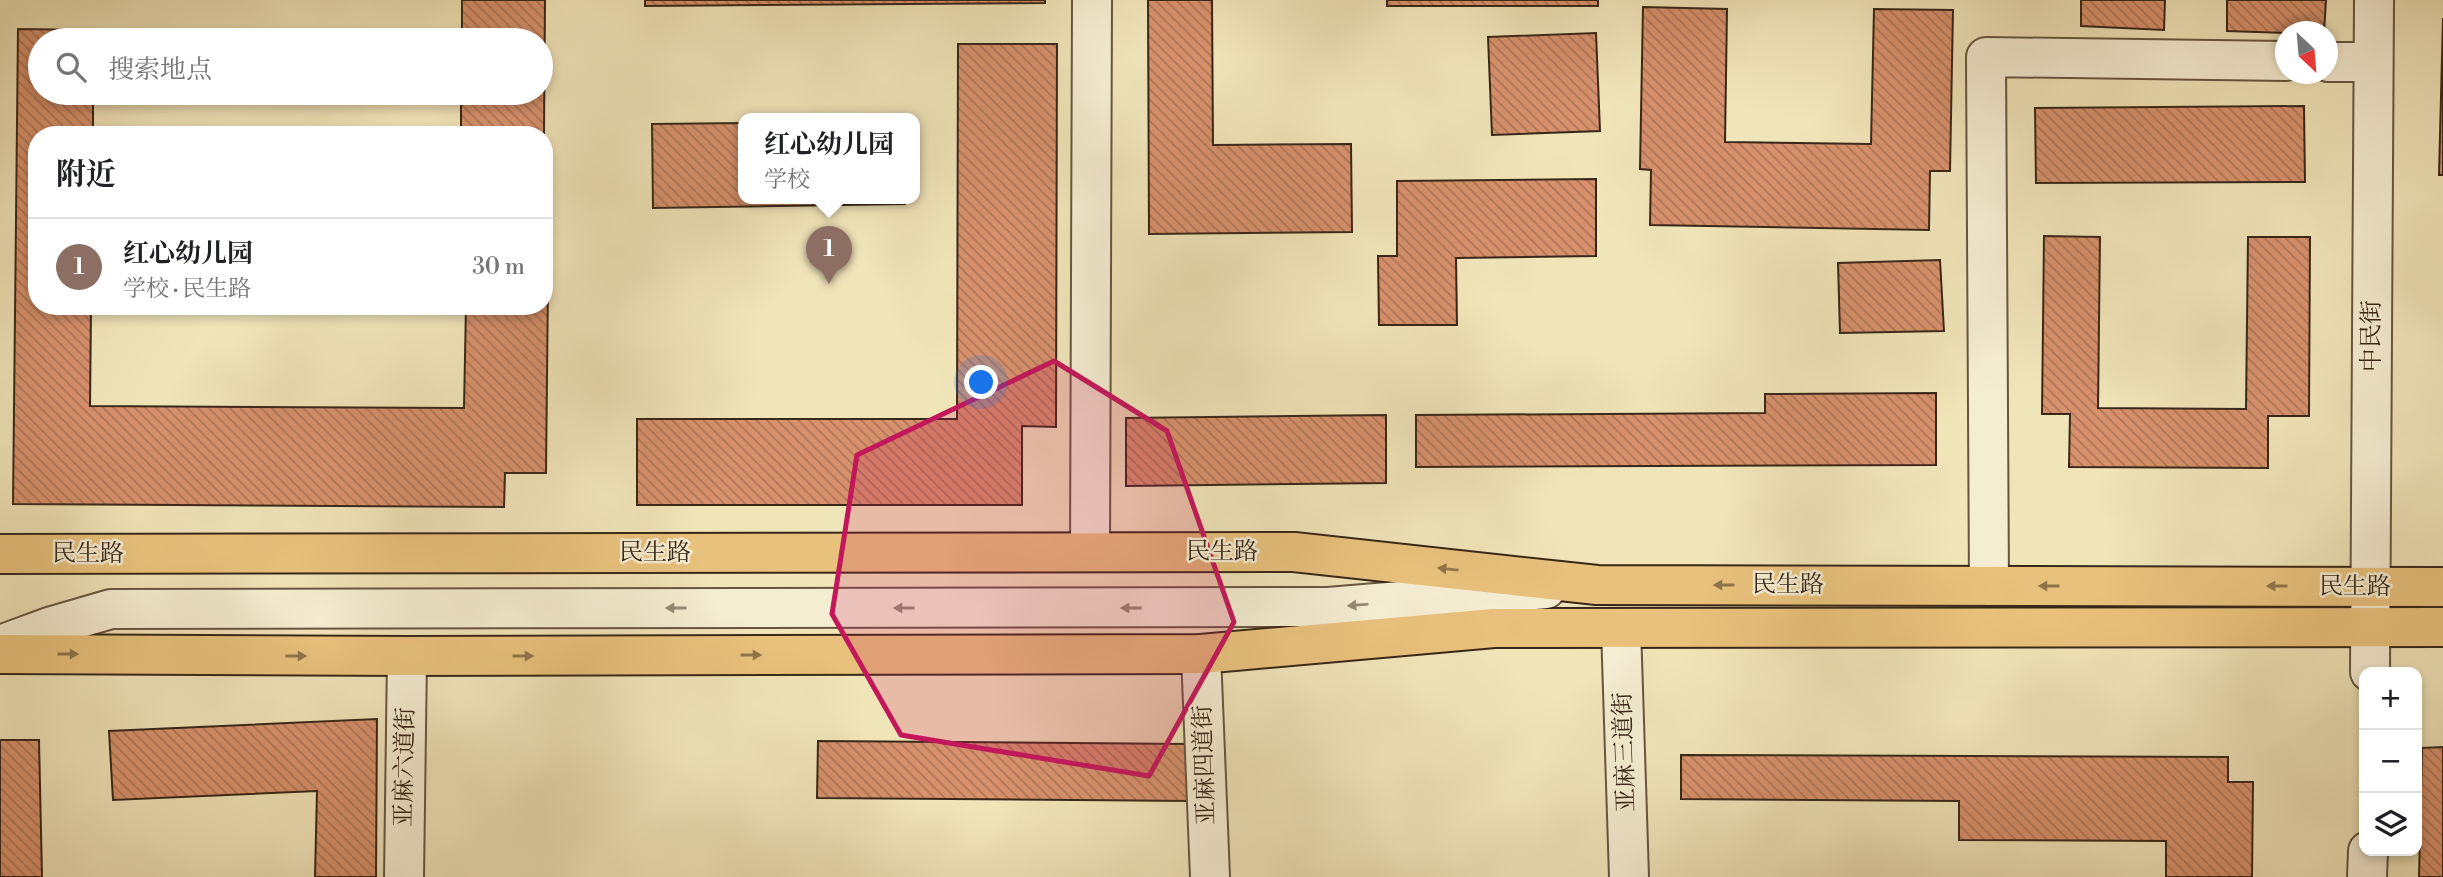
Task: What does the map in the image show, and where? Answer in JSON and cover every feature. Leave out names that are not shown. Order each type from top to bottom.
[{"type":"main road","name":"民生路","points":[[0,554],[1294,552],[1597,585],[2443,587]]},
{"type":"main road","name":"民生路","points":[[0,654],[1201,654],[1494,628],[2443,627]]},
{"type":"street","points":[[1090,552],[1092,0]]},
{"type":"street","name":"中民街","points":[[2370,667],[2374,0]]},
{"type":"street","points":[[1989,586],[1986,57],[2275,61]]},
{"type":"street","points":[[2338,61],[2373,62]]},
{"type":"street","points":[[0,645],[49,627],[111,610],[1328,607],[1597,585]]},
{"type":"street","name":"亚麻三道街","points":[[1621,628],[1629,877]]},
{"type":"street","name":"亚麻四道街","points":[[1201,654],[1209,877]]},
{"type":"street","name":"亚麻六道街","points":[[404,877],[407,656]]},
{"type":"street","points":[[2367,877],[2368,856]]},
{"type":"highlighted area","points":[[1054,361],[1167,431],[1234,622],[1149,776],[901,735],[832,614],[857,455]]},
{"type":"building","points":[[462,0],[545,0],[545,28],[462,28]]},
{"type":"building","points":[[645,0],[1045,0],[1045,3],[645,6]]},
{"type":"building","points":[[1148,0],[1212,0],[1213,145],[1351,144],[1352,232],[1149,234]]},
{"type":"building","points":[[1387,0],[1598,0],[1598,6],[1387,6]]},
{"type":"building","points":[[2081,0],[2165,0],[2164,30],[2081,26]]},
{"type":"building","points":[[2227,0],[2326,0],[2325,21],[2275,21],[2275,33],[2227,31]]},
{"type":"building","points":[[1643,7],[1727,9],[1725,142],[1871,144],[1874,9],[1953,10],[1950,171],[1930,171],[1929,230],[1650,225],[1651,170],[1640,169]]},
{"type":"building","points":[[2443,18],[2443,175],[2439,175]]},
{"type":"building","points":[[18,29],[28,29],[28,105],[93,105],[93,126],[28,126],[28,315],[91,315],[90,406],[464,408],[466,315],[548,315],[546,473],[505,473],[504,507],[13,504]]},
{"type":"building","points":[[1596,33],[1600,131],[1492,135],[1488,37]]},
{"type":"building","points":[[958,44],[1057,44],[1056,427],[1022,426],[1022,505],[637,505],[637,419],[957,419]]},
{"type":"building","points":[[461,105],[544,105],[544,126],[461,126]]},
{"type":"building","points":[[2304,106],[2305,182],[2036,183],[2035,108]]},
{"type":"building","points":[[738,123],[738,204],[905,204],[653,208],[652,124]]},
{"type":"building","points":[[1596,179],[1596,256],[1456,258],[1457,325],[1379,325],[1378,256],[1397,256],[1397,181]]},
{"type":"building","points":[[2044,236],[2100,237],[2098,408],[2246,409],[2248,237],[2310,237],[2309,416],[2268,416],[2268,468],[2069,467],[2070,414],[2042,414]]},
{"type":"building","points":[[1940,260],[1944,331],[1840,333],[1838,263]]},
{"type":"building","points":[[1936,393],[1936,465],[1416,467],[1416,415],[1765,413],[1765,394]]},
{"type":"building","points":[[1386,415],[1386,483],[1126,486],[1126,418]]},
{"type":"building","points":[[377,719],[376,877],[315,877],[317,791],[113,800],[109,731]]},
{"type":"building","points":[[0,740],[39,740],[42,877],[0,877]]},
{"type":"building","points":[[818,741],[1190,744],[1189,801],[817,798]]},
{"type":"building","points":[[2443,747],[2443,877],[2419,877],[2419,856],[2422,856],[2422,748]]},
{"type":"building","points":[[1681,755],[2228,757],[2228,782],[2253,782],[2252,877],[2166,877],[2166,841],[1959,840],[1959,801],[1681,799]]},
{"type":"place","name":"红心幼儿园","points":[[829,284]]}]
